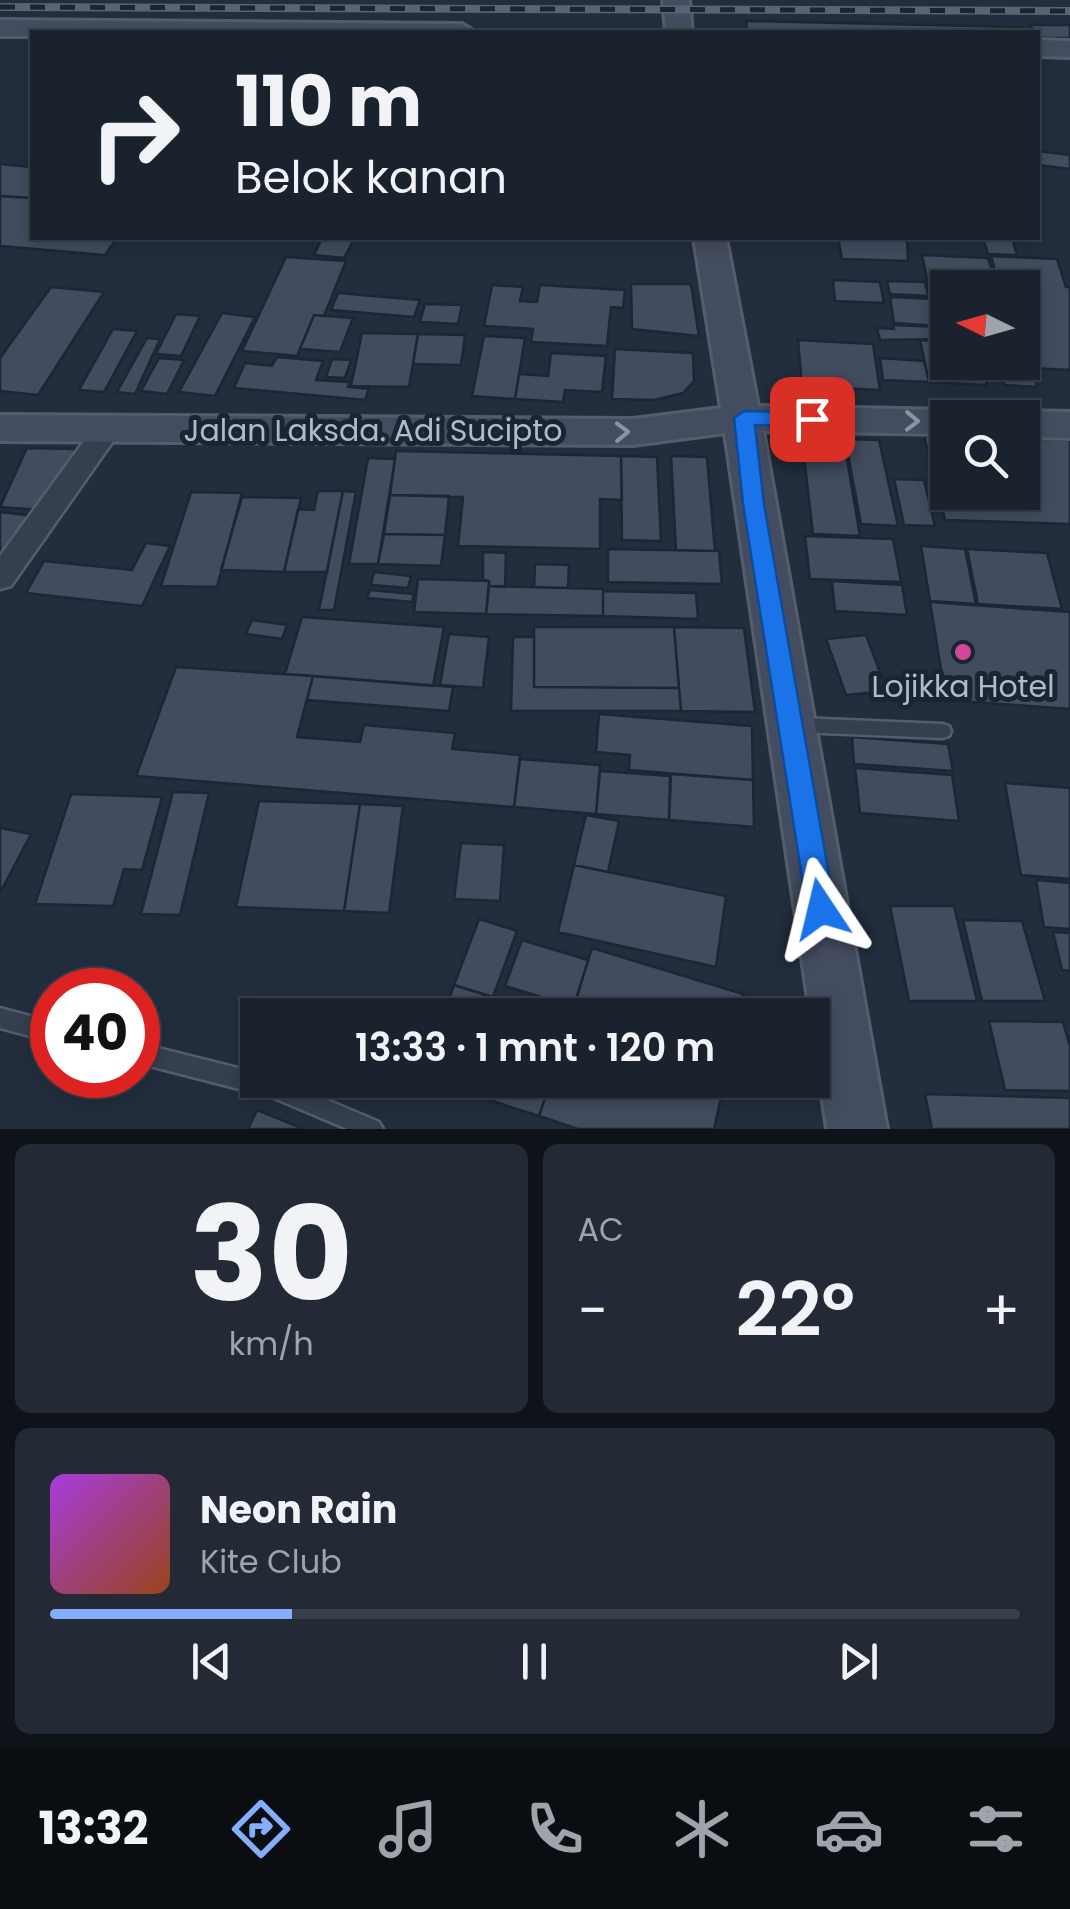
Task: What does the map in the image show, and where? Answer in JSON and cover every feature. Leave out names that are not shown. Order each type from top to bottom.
[{"type":"street","points":[[676,0],[679,30]]},
{"type":"street","points":[[0,28],[231,30]]},
{"type":"street","points":[[1040,48],[1070,49]]},
{"type":"street","points":[[710,240],[731,369],[744,418],[754,504],[857,1129]]},
{"type":"street","name":"Jalan Laksda. Adi Sucipto","points":[[0,428],[633,432],[744,418],[930,422]]},
{"type":"street","points":[[1040,424],[1070,424]]},
{"type":"street","points":[[0,578],[108,428]]},
{"type":"lane","points":[[790,725],[943,731]]},
{"type":"lane","points":[[0,1018],[30,1026]]},
{"type":"lane","points":[[160,1059],[274,1088],[372,1129]]},
{"type":"building","points":[[746,21],[1024,30],[747,30]]},
{"type":"building","points":[[1030,25],[1070,25],[1070,38],[1040,38],[1040,30],[1033,30]]},
{"type":"building","points":[[1040,151],[1070,155],[1070,169],[1040,165]]},
{"type":"building","points":[[0,164],[30,167],[30,198],[0,196]]},
{"type":"building","points":[[0,196],[30,198],[30,240],[116,240],[105,255],[0,246]]},
{"type":"building","points":[[321,240],[354,240],[344,258],[314,255]]},
{"type":"building","points":[[838,240],[907,240],[908,261],[842,259]]},
{"type":"building","points":[[984,240],[1013,240],[1017,255],[988,254]]},
{"type":"building","points":[[922,255],[988,258],[992,270],[930,270],[930,292]]},
{"type":"building","points":[[991,256],[1057,259],[1066,287],[1070,287],[1070,370],[1040,368],[1040,270],[995,270]]},
{"type":"building","points":[[286,257],[346,261],[324,316],[314,315],[297,356],[242,351]]},
{"type":"building","points":[[833,280],[880,282],[884,303],[835,301]]},
{"type":"building","points":[[887,281],[925,282],[928,296],[890,294]]},
{"type":"building","points":[[631,284],[691,284],[699,336],[632,329]]},
{"type":"building","points":[[492,285],[523,287],[520,301],[537,302],[540,285],[625,290],[623,308],[611,307],[607,346],[531,342],[533,329],[484,326]]},
{"type":"building","points":[[51,287],[104,292],[38,395],[0,391],[0,358]]},
{"type":"building","points":[[338,293],[420,300],[414,317],[331,310]]},
{"type":"building","points":[[890,297],[930,299],[930,325],[894,323]]},
{"type":"building","points":[[425,304],[462,305],[458,324],[420,322]]},
{"type":"building","points":[[222,313],[255,317],[215,396],[179,392]]},
{"type":"building","points":[[176,314],[200,316],[181,356],[156,354]]},
{"type":"building","points":[[314,315],[353,318],[340,352],[300,349]]},
{"type":"building","points":[[893,325],[930,327],[930,339],[880,340],[877,328],[894,329]]},
{"type":"building","points":[[113,329],[137,331],[104,392],[79,390]]},
{"type":"building","points":[[362,333],[418,334],[409,387],[351,386]]},
{"type":"building","points":[[418,334],[465,335],[461,365],[413,364]]},
{"type":"building","points":[[484,336],[525,338],[515,399],[472,396]]},
{"type":"building","points":[[147,338],[160,339],[135,394],[117,392]]},
{"type":"building","points":[[798,340],[873,344],[880,390],[802,386]]},
{"type":"building","points":[[920,340],[930,341],[930,380],[986,380],[987,385],[929,382]]},
{"type":"building","points":[[615,349],[693,353],[694,381],[683,393],[654,400],[612,399]]},
{"type":"building","points":[[551,353],[606,356],[602,392],[565,390],[563,402],[515,399],[519,374],[548,376]]},
{"type":"building","points":[[277,357],[323,361],[316,380],[350,382],[348,387],[369,389],[365,400],[234,388],[245,363],[272,366]]},
{"type":"building","points":[[159,358],[184,360],[167,394],[141,391]]},
{"type":"building","points":[[880,358],[924,361],[929,382],[883,380]]},
{"type":"building","points":[[332,359],[351,360],[345,378],[326,377]]},
{"type":"building","points":[[1003,380],[1035,380],[1037,387],[1005,385]]},
{"type":"building","points":[[924,436],[930,436],[930,460]]},
{"type":"building","points":[[845,439],[879,440],[898,526],[861,524]]},
{"type":"building","points":[[1040,439],[1070,440],[1070,524],[945,520],[942,510],[1040,510]]},
{"type":"building","points":[[27,448],[76,449],[41,510],[0,507]]},
{"type":"building","points":[[396,451],[621,456],[622,500],[600,499],[600,549],[458,546],[463,497],[390,495]]},
{"type":"building","points":[[621,456],[657,457],[661,541],[622,540]]},
{"type":"building","points":[[671,456],[707,457],[715,551],[676,550]]},
{"type":"building","points":[[804,457],[847,459],[860,536],[813,534]]},
{"type":"building","points":[[368,458],[395,459],[378,564],[349,564]]},
{"type":"building","points":[[894,479],[924,480],[935,526],[904,525]]},
{"type":"building","points":[[318,491],[343,491],[327,572],[284,572],[298,509],[314,510]]},
{"type":"building","points":[[343,491],[356,492],[334,610],[319,610]]},
{"type":"building","points":[[191,492],[242,493],[217,587],[161,586]]},
{"type":"building","points":[[390,495],[449,496],[445,535],[384,534]]},
{"type":"building","points":[[242,497],[301,498],[284,572],[221,570]]},
{"type":"building","points":[[0,514],[33,516],[0,570]]},
{"type":"building","points":[[384,534],[445,535],[441,566],[378,564]]},
{"type":"building","points":[[805,536],[893,539],[901,582],[810,579]]},
{"type":"building","points":[[146,543],[170,546],[142,606],[26,593],[44,561],[132,570]]},
{"type":"building","points":[[921,546],[965,549],[976,604],[930,601]]},
{"type":"building","points":[[608,549],[719,551],[722,584],[608,582]]},
{"type":"building","points":[[967,549],[1047,553],[1062,609],[978,604]]},
{"type":"building","points":[[483,552],[506,553],[505,587],[489,586],[489,581],[483,580]]},
{"type":"building","points":[[535,564],[569,565],[568,588],[534,587]]},
{"type":"building","points":[[374,572],[411,576],[408,588],[371,585]]},
{"type":"building","points":[[418,579],[489,581],[486,614],[414,612]]},
{"type":"building","points":[[832,581],[902,585],[907,615],[835,611]]},
{"type":"building","points":[[489,586],[603,589],[603,616],[486,614]]},
{"type":"building","points":[[370,590],[414,594],[412,602],[367,598]]},
{"type":"building","points":[[603,591],[696,593],[698,619],[603,616]]},
{"type":"building","points":[[930,602],[1070,612],[1070,709],[946,700]]},
{"type":"building","points":[[302,617],[444,627],[433,686],[285,674]]},
{"type":"building","points":[[252,620],[287,625],[282,639],[246,634]]},
{"type":"building","points":[[534,627],[674,627],[679,688],[534,687]]},
{"type":"building","points":[[674,627],[744,628],[755,712],[681,711]]},
{"type":"building","points":[[449,634],[489,637],[483,688],[440,685]]},
{"type":"building","points":[[866,635],[887,691],[846,695],[826,639]]},
{"type":"building","points":[[513,637],[534,637],[534,687],[679,688],[681,711],[511,711]]},
{"type":"building","points":[[176,667],[313,676],[297,737],[360,742],[364,725],[455,733],[452,749],[520,755],[514,807],[136,776]]},
{"type":"building","points":[[313,676],[453,687],[449,711],[307,700]]},
{"type":"building","points":[[599,714],[752,726],[753,780],[629,770],[630,755],[596,752]]},
{"type":"building","points":[[852,737],[948,744],[953,771],[854,764]]},
{"type":"building","points":[[520,759],[600,765],[596,814],[514,807]]},
{"type":"building","points":[[855,768],[952,775],[959,821],[860,813]]},
{"type":"building","points":[[600,771],[670,776],[669,820],[596,814]]},
{"type":"building","points":[[671,774],[753,780],[754,827],[669,820]]},
{"type":"building","points":[[1005,783],[1070,788],[1070,879],[1021,875]]},
{"type":"building","points":[[173,792],[209,793],[180,915],[141,914]]},
{"type":"building","points":[[71,794],[162,797],[142,870],[124,869],[113,906],[35,904]]},
{"type":"building","points":[[259,801],[360,804],[344,911],[236,907]]},
{"type":"building","points":[[360,804],[403,806],[389,913],[344,911]]},
{"type":"building","points":[[586,815],[619,821],[608,872],[574,865]]},
{"type":"building","points":[[0,828],[31,834],[0,893]]},
{"type":"building","points":[[461,843],[504,845],[500,901],[454,899]]},
{"type":"building","points":[[574,865],[726,896],[716,967],[558,932]]},
{"type":"building","points":[[1036,880],[1070,883],[1070,929],[1044,927]]},
{"type":"building","points":[[890,906],[954,906],[977,1001],[909,1001]]},
{"type":"building","points":[[479,919],[517,931],[493,997],[454,985]]},
{"type":"building","points":[[963,920],[1022,921],[1045,1001],[982,1001]]},
{"type":"building","points":[[1053,932],[1070,933],[1070,971],[1062,970]]},
{"type":"building","points":[[522,940],[588,960],[577,998],[544,998],[505,986]]},
{"type":"building","points":[[592,948],[743,994],[742,998],[576,998]]},
{"type":"building","points":[[454,985],[495,998],[449,998]]},
{"type":"building","points":[[989,1021],[1063,1022],[1070,1046],[1070,1091],[1005,1090]]},
{"type":"building","points":[[925,1094],[1070,1098],[1070,1129],[932,1129]]},
{"type":"building","points":[[483,1098],[545,1098],[539,1116]]},
{"type":"building","points":[[545,1098],[721,1098],[714,1129],[578,1129],[539,1116]]},
{"type":"building","points":[[257,1110],[304,1129],[248,1129]]},
{"type":"railway","points":[[0,7],[1070,11]]},
{"type":"place","name":"Lojikka Hotel","points":[[963,652]]},
{"type":"route","points":[[812,419],[744,418],[754,504],[821,909]]}]
